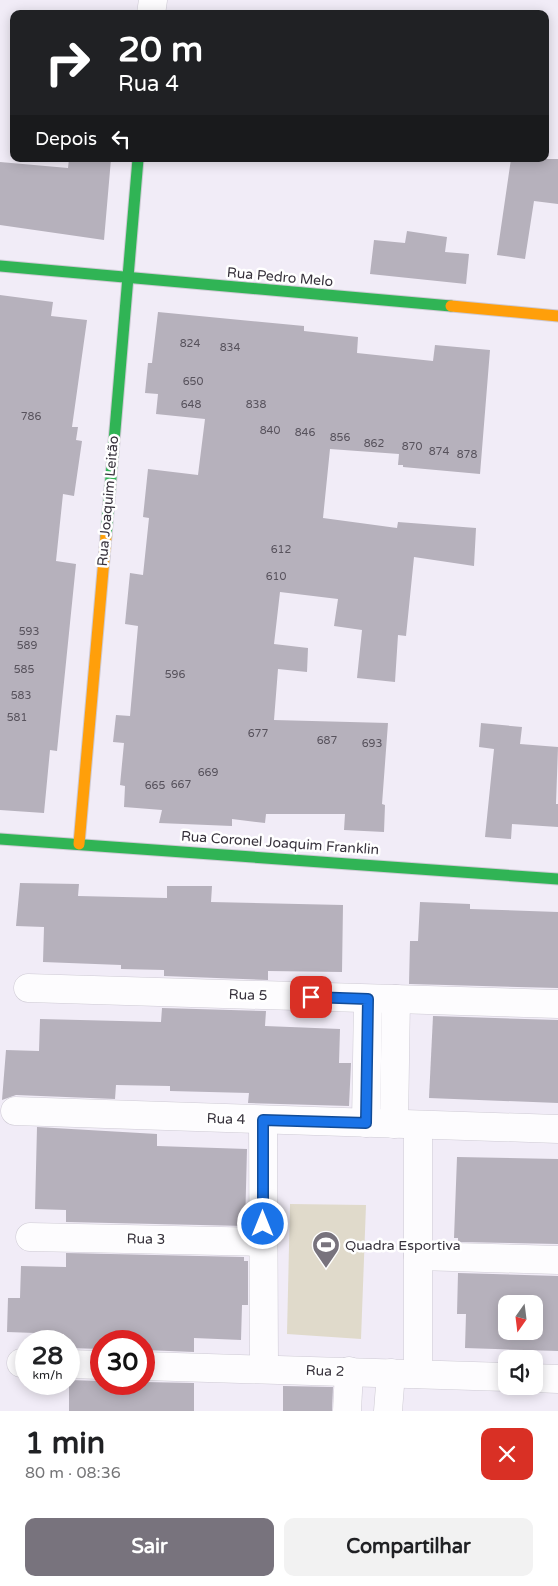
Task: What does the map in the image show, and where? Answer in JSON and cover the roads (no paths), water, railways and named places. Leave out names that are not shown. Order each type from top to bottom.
[{"type":"street","name":"Rua Joaquim Leitão","points":[[80,844],[126,279],[138,162]]},
{"type":"street","name":"Rua Pedro Melo","points":[[0,266],[126,279],[558,316]]},
{"type":"street","name":"Rua Coronel Joaquim Franklin","points":[[0,840],[80,844],[558,879]]},
{"type":"street","name":"Rua 5","points":[[28,988],[558,1004]]},
{"type":"street","points":[[366,1123],[368,999]]},
{"type":"street","points":[[396,999],[418,1256],[418,1374]]},
{"type":"street","name":"Rua 4","points":[[15,1111],[558,1129]]},
{"type":"street","points":[[263,1120],[264,1368]]},
{"type":"street","name":"Rua 3","points":[[30,1236],[263,1242]]},
{"type":"street","points":[[418,1256],[558,1260]]},
{"type":"street","name":"Rua 2","points":[[155,1366],[264,1368],[498,1377]]},
{"type":"street","points":[[347,1411],[349,1371]]},
{"type":"street","points":[[388,1411],[391,1373]]},
{"type":"street","points":[[543,1378],[558,1379]]},
{"type":"place","name":"Quadra Esportiva","points":[[326,1269]]}]
